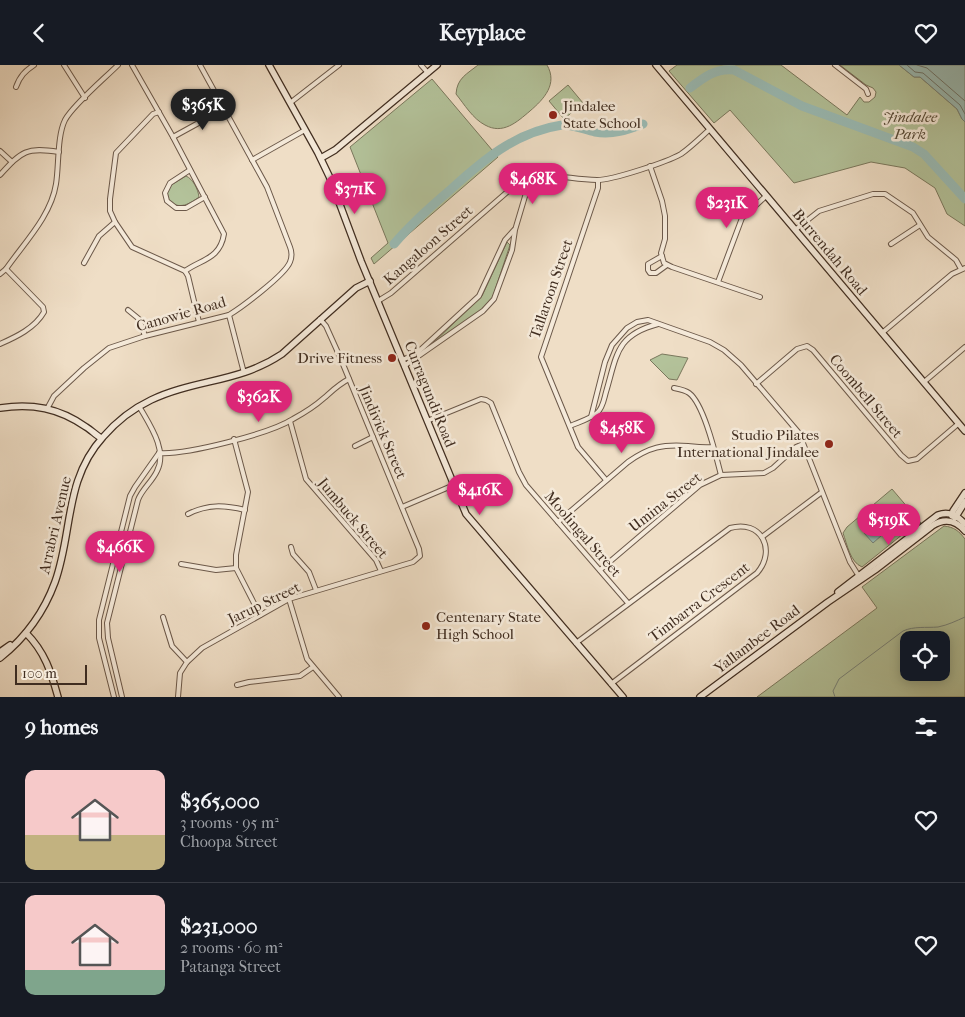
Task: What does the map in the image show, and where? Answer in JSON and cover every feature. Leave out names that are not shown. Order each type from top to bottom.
[{"type":"street","points":[[16,87],[24,72],[34,65]]},
{"type":"street","points":[[64,65],[85,98]]},
{"type":"street","points":[[0,274],[6,269],[44,217],[51,203],[56,185],[64,123],[67,116],[118,65]]},
{"type":"street","points":[[132,65],[173,137],[224,234],[223,242],[210,258],[185,271]]},
{"type":"street","name":"Canowie Road","points":[[47,409],[54,396],[97,357],[109,349],[145,336],[229,315],[282,273],[290,262],[292,253],[267,187],[200,65]]},
{"type":"street","name":"Curragundi Road","points":[[269,65],[330,178],[463,509],[472,522],[623,697]]},
{"type":"street","points":[[421,65],[428,73]]},
{"type":"street","points":[[321,159],[335,151],[437,65]]},
{"type":"street","name":"Burrendah Road","points":[[656,65],[965,431]]},
{"type":"street","points":[[835,65],[866,89],[868,94]]},
{"type":"street","points":[[290,103],[336,66]]},
{"type":"street","points":[[173,137],[224,109]]},
{"type":"street","points":[[158,112],[124,143],[116,153],[110,211],[132,247],[185,271],[188,275],[199,322]]},
{"type":"street","name":"Kangaloon Street","points":[[378,301],[391,293],[506,193],[524,182],[547,175],[598,180],[608,179],[678,155],[710,129]]},
{"type":"street","points":[[252,160],[305,130]]},
{"type":"street","points":[[0,175],[23,153],[35,149],[59,152]]},
{"type":"street","points":[[0,151],[12,162]]},
{"type":"street","points":[[650,166],[662,201],[665,239],[663,261],[667,265],[760,297]]},
{"type":"street","points":[[190,171],[170,183],[165,193],[167,201],[171,206],[181,209],[205,197]]},
{"type":"street","name":"Tallaroon Street","points":[[598,180],[598,188],[541,357],[578,447],[606,480]]},
{"type":"street","points":[[403,363],[431,348],[491,305],[512,250],[515,228],[526,193],[524,182]]},
{"type":"street","points":[[795,230],[818,211],[877,193],[885,194],[913,213],[930,240],[956,260],[963,269],[952,275],[882,333]]},
{"type":"street","points":[[718,283],[742,218],[766,196]]},
{"type":"street","points":[[84,263],[99,236],[115,222]]},
{"type":"street","points":[[891,244],[920,225]]},
{"type":"street","points":[[403,363],[479,296],[505,240],[515,228]]},
{"type":"street","points":[[662,256],[648,264],[648,271],[654,274],[667,265]]},
{"type":"street","points":[[0,344],[25,331],[41,319],[44,312],[43,307],[6,269]]},
{"type":"street","name":"Arrabri Avenue","points":[[0,658],[12,649],[26,633],[46,602],[55,582],[77,480],[87,459],[101,439],[118,422],[150,400],[244,374],[269,362],[356,289],[370,281]]},
{"type":"street","points":[[128,310],[139,319],[145,336]]},
{"type":"street","points":[[229,315],[244,374]]},
{"type":"street","name":"Jindivick Street","points":[[320,319],[330,334],[349,379],[419,549],[420,556]]},
{"type":"street","points":[[591,417],[612,345],[620,334],[637,322],[648,320],[698,337],[724,350],[741,365],[799,433],[850,562],[859,577]]},
{"type":"street","points":[[570,426],[591,417],[600,409],[616,359],[624,342],[640,330],[658,324]]},
{"type":"street","name":"Coombell Street","points":[[756,383],[797,349],[807,346],[813,350],[908,461],[917,459],[958,424]]},
{"type":"street","points":[[924,383],[965,347]]},
{"type":"street","points":[[114,697],[99,638],[99,620],[130,496],[134,487],[159,453],[195,449],[264,432],[290,421],[349,379]]},
{"type":"street","points":[[674,388],[682,389],[693,397],[708,426],[721,475]]},
{"type":"street","name":"Moolingal Street","points":[[427,421],[481,399],[486,400],[493,407],[522,478],[628,603]]},
{"type":"street","points":[[0,408],[33,405],[47,409],[85,426],[101,439]]},
{"type":"street","points":[[122,697],[108,639],[107,623],[138,500],[143,489],[158,471],[160,461],[157,438],[139,406]]},
{"type":"street","name":"Jumbuck Street","points":[[290,421],[306,479],[376,560],[382,571]]},
{"type":"street","points":[[355,446],[373,437]]},
{"type":"street","points":[[234,439],[248,492],[236,555],[236,568],[260,615]]},
{"type":"street","name":"Umina Street","points":[[600,570],[693,490],[721,475],[764,473],[796,447],[803,444]]},
{"type":"street","points":[[558,522],[640,453],[655,447],[671,445],[713,447]]},
{"type":"street","points":[[402,507],[454,485]]},
{"type":"street","points":[[576,643],[730,528],[748,527],[762,537],[822,492]]},
{"type":"street","points":[[965,493],[953,515],[954,522],[965,531]]},
{"type":"street","points":[[953,515],[965,504]]},
{"type":"street","points":[[963,522],[962,512],[965,504]]},
{"type":"street","points":[[188,514],[212,506],[228,506],[245,510]]},
{"type":"street","name":"Yallambee Road","points":[[700,697],[828,602],[938,515],[953,515]]},
{"type":"street","points":[[953,515],[963,522]]},
{"type":"street","name":"Yallambee Road","points":[[859,577],[937,522],[954,522]]},
{"type":"street","name":"Timbarra Crescent","points":[[611,684],[757,573],[766,558],[766,547],[762,537]]},
{"type":"street","points":[[291,547],[294,554],[309,572],[316,590]]},
{"type":"street","name":"Jarup Street","points":[[187,662],[202,648],[289,599],[414,561],[420,556]]},
{"type":"street","points":[[181,564],[216,570],[236,568]]},
{"type":"street","points":[[289,599],[304,652],[313,667],[339,697]]},
{"type":"street","points":[[163,617],[172,647],[187,662],[180,673],[178,697]]},
{"type":"street","points":[[26,633],[44,655],[58,697]]},
{"type":"street","name":"Arrabri Avenue","points":[[0,653],[26,633]]},
{"type":"street","points":[[237,685],[300,676],[313,667]]},
{"type":"green space","points":[[478,65],[547,65],[550,72],[550,85],[540,101],[520,119],[504,128],[492,128],[477,119],[456,94],[460,80]]},
{"type":"green space","name":"Jindalee Park","points":[[677,65],[781,65],[847,115],[860,97],[864,102],[869,102],[875,97],[876,92],[840,65],[899,65],[914,77],[920,77],[957,109],[965,122],[965,226],[947,214],[935,188],[905,168],[871,162],[794,183],[730,110],[714,123],[669,71]]},
{"type":"green space","points":[[432,79],[498,157],[374,264],[371,258],[388,243],[350,147]]},
{"type":"green space","points":[[568,85],[583,103],[564,119],[549,101]]},
{"type":"green space","points":[[186,176],[195,185],[199,197],[181,206],[173,204],[169,201],[167,193],[171,185]]},
{"type":"green space","points":[[507,242],[510,245],[491,302],[430,346],[482,296]]},
{"type":"green space","points":[[662,354],[688,358],[677,380],[669,379],[650,360]]},
{"type":"green space","points":[[892,489],[921,523],[908,530],[862,567],[852,557],[843,533],[847,527]]},
{"type":"green space","points":[[944,526],[953,528],[961,534],[965,539],[965,697],[757,697],[877,608],[862,587]]},
{"type":"water","points":[[899,65],[965,65],[965,122],[957,109],[920,77],[914,77]]},
{"type":"water","points":[[891,509],[900,519],[873,543],[864,533]]},
{"type":"waterway","points":[[690,88],[705,77],[716,72],[734,70],[802,106],[913,147],[924,154],[965,199]]},
{"type":"waterway","points":[[394,244],[420,216],[474,169],[514,141],[529,134],[562,125],[608,133],[626,130],[643,124]]},
{"type":"waterway","points":[[835,697],[833,691],[839,679],[903,631],[907,629],[938,627],[965,617]]},
{"type":"place","name":"Jindalee State School","points":[[553,115]]},
{"type":"place","name":"Drive Fitness","points":[[392,358]]},
{"type":"place","name":"Studio Pilates International Jindalee","points":[[829,444]]},
{"type":"place","name":"Centenary State High School","points":[[426,626]]}]
